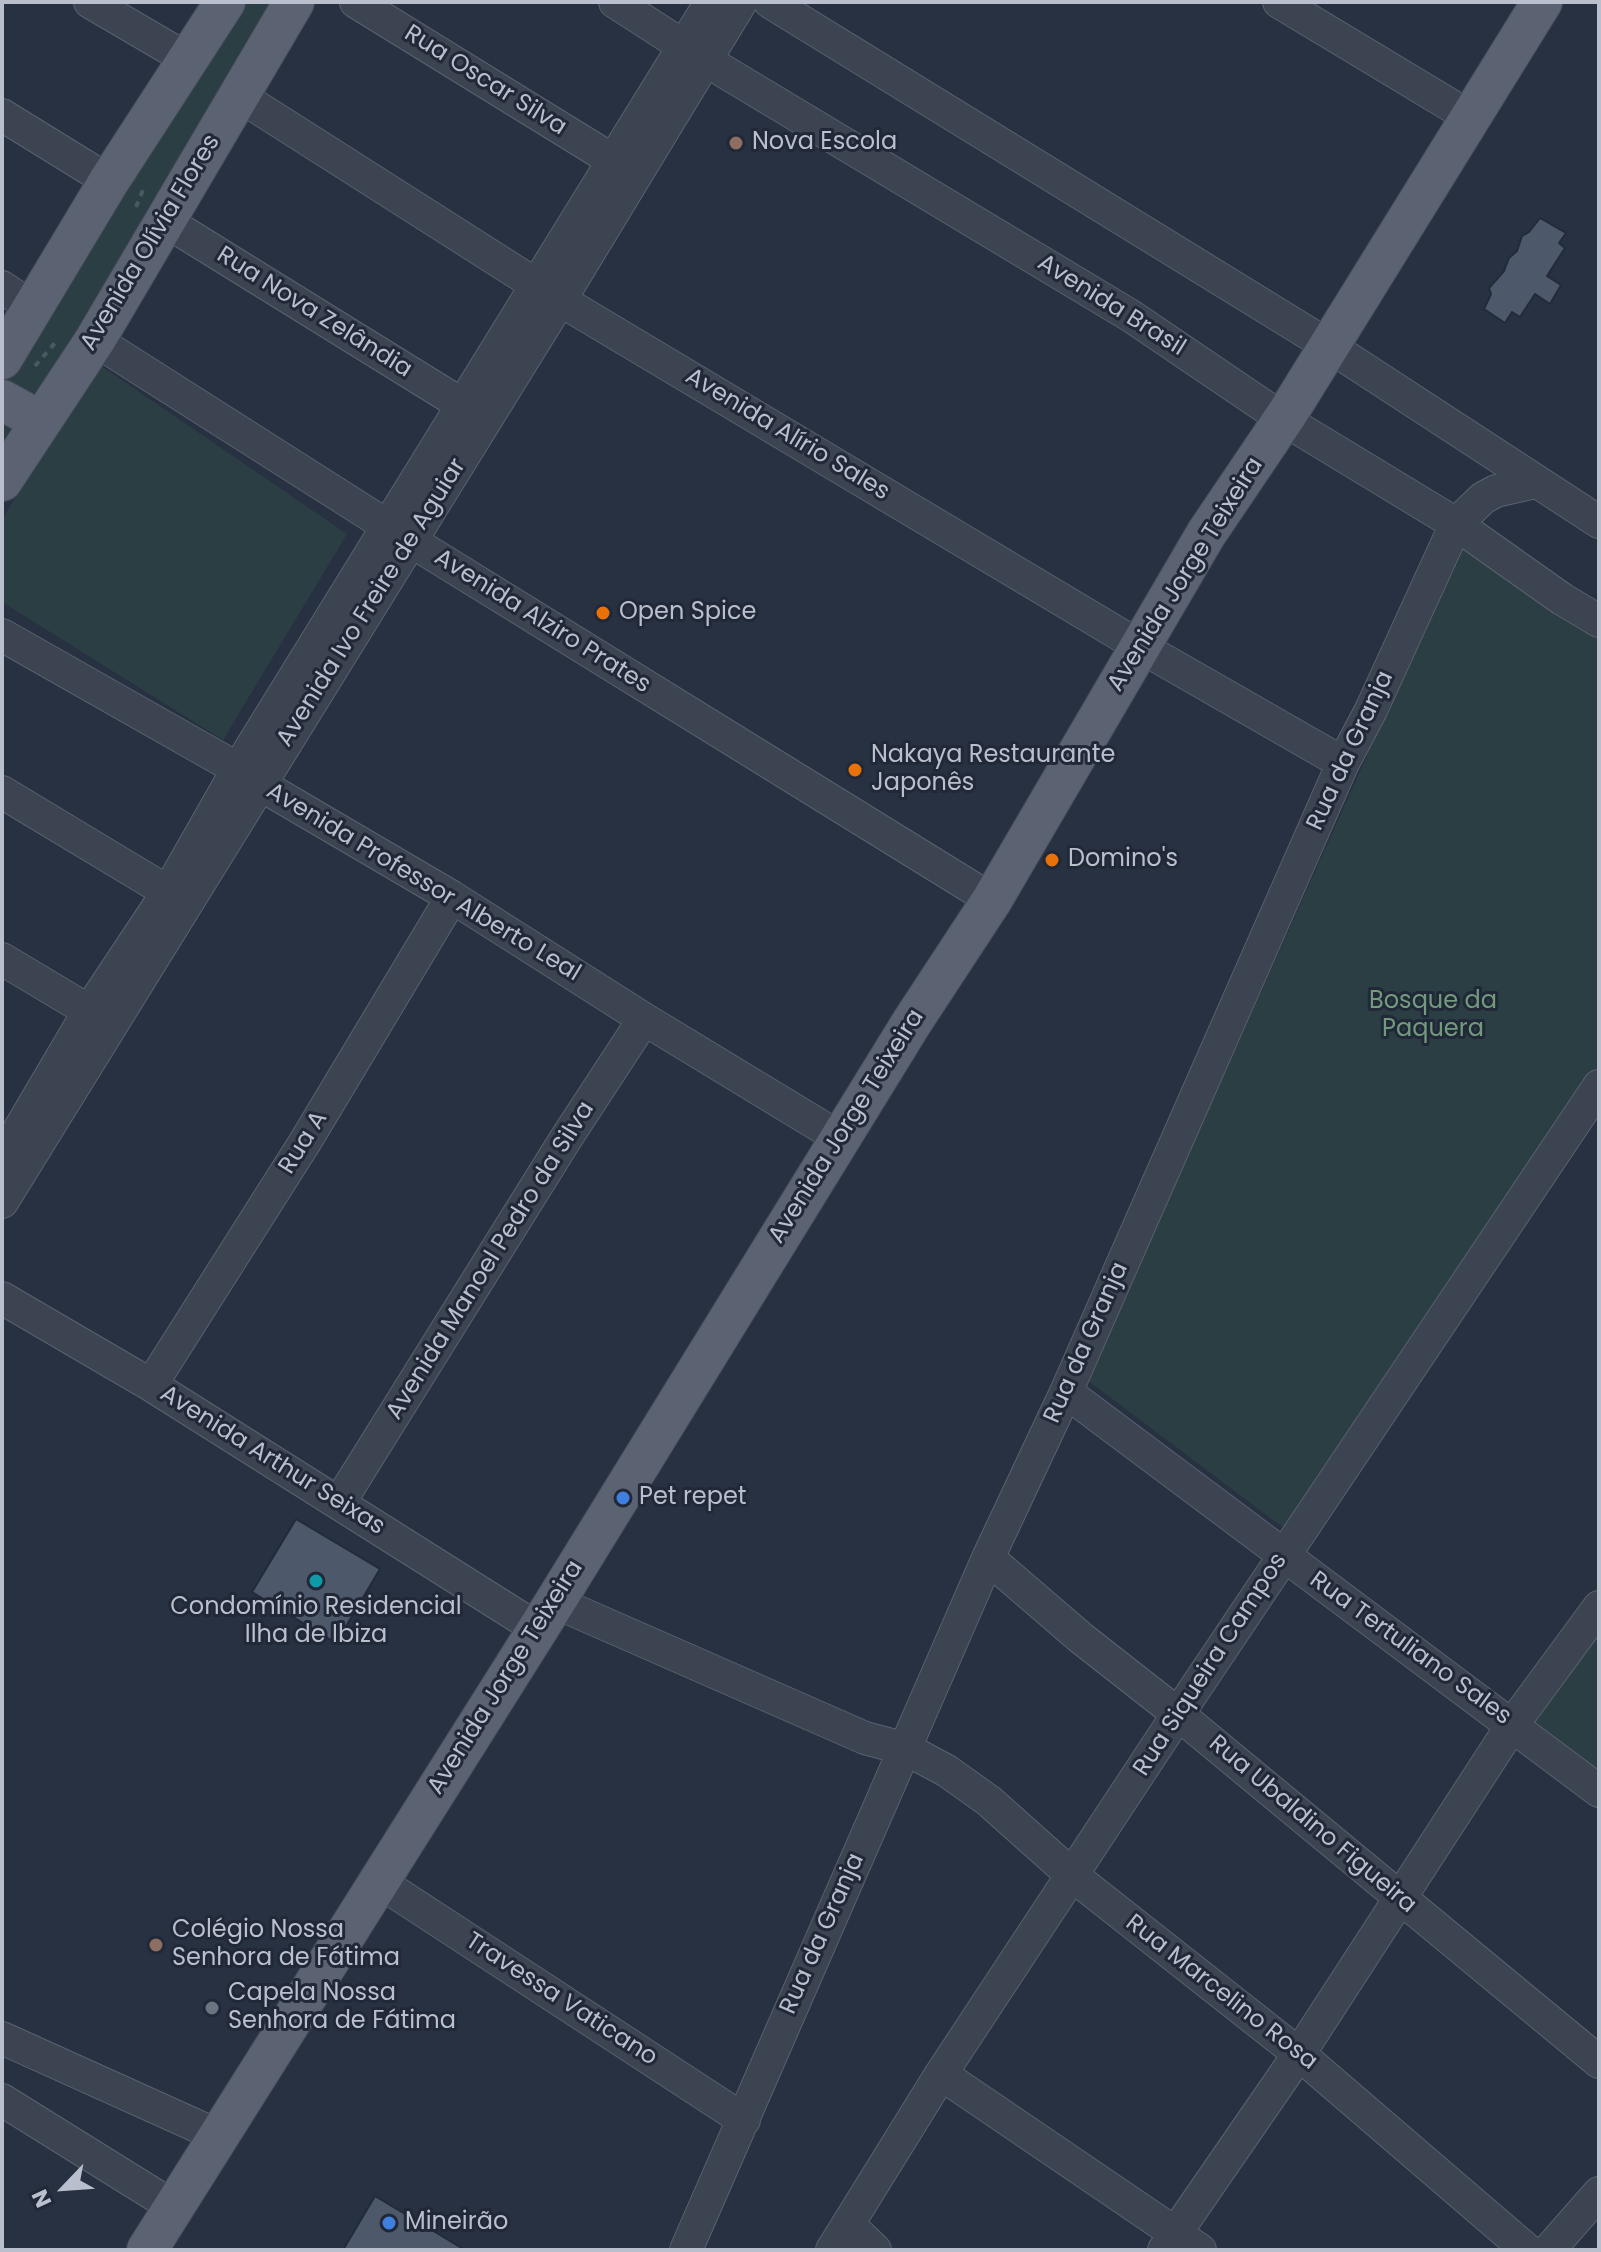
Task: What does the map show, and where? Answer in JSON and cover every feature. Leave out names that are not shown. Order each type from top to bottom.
[{"type":"main road","points":[[63,385],[4,356],[17,298],[109,181],[225,2]]},
{"type":"main road","name":"Avenida Olívia Flores","points":[[2,481],[95,340],[167,222],[294,2]]},
{"type":"main road","name":"Avenida Jorge Teixeira","points":[[147,2250],[547,1615],[840,1138],[992,900],[1206,534],[1283,419],[1542,2]]},
{"type":"main road","points":[[2,400],[40,421]]},
{"type":"street","points":[[90,2],[189,60]]},
{"type":"street","name":"Rua Oscar Silva","points":[[356,2],[614,161]]},
{"type":"street","name":"Avenida Brasil","points":[[615,2],[1131,316],[1283,419],[1456,524],[1562,599],[1599,621]]},
{"type":"street","name":"Avenida Ivo Freire de Aguiar","points":[[2,1202],[249,777],[695,53],[711,2]]},
{"type":"street","name":"Avenida Ivo Freire de Aguiar","points":[[399,533],[461,404],[549,292],[614,161],[695,53],[741,2]]},
{"type":"street","points":[[770,2],[1329,346],[1599,522]]},
{"type":"street","points":[[1279,2],[1470,117]]},
{"type":"street","name":"Avenida Alírio Sales","points":[[238,95],[549,292],[1139,646],[1343,763]]},
{"type":"street","points":[[2,115],[109,181]]},
{"type":"street","name":"Rua Nova Zelândia","points":[[167,222],[461,404]]},
{"type":"street","name":"Avenida Alziro Prates","points":[[95,340],[399,533],[992,900]]},
{"type":"street","name":"Rua da Granja","points":[[686,2250],[988,1558],[1066,1392],[1343,763],[1371,710],[1456,524],[1483,498],[1496,491],[1536,482]]},
{"type":"street","name":"Avenida Professor Alberto Leal","points":[[2,635],[452,897],[840,1138]]},
{"type":"street","name":"Avenida Ivo Freire de Aguiar","points":[[2,1159],[89,1011],[249,777]]},
{"type":"street","points":[[2,792],[168,892]]},
{"type":"street","name":"Rua A","points":[[151,1385],[305,1142],[452,897]]},
{"type":"street","points":[[2,959],[89,1011]]},
{"type":"street","name":"Avenida Manoel Pedro da Silva","points":[[339,1503],[644,1019]]},
{"type":"street","name":"Rua Siqueira Campos","points":[[840,2238],[941,2074],[1178,1714],[1599,1086]]},
{"type":"street","name":"Avenida Arthur Seixas","points":[[2,1298],[151,1385],[339,1503],[547,1615],[865,1738],[906,1749]]},
{"type":"street","name":"Rua Tertuliano Sales","points":[[1066,1392],[1599,1791]]},
{"type":"street","name":"Rua Ubaldino Figueira","points":[[988,1558],[1081,1638],[1178,1714],[1599,2062]]},
{"type":"street","points":[[941,2074],[1179,2244],[1399,1897],[1513,1724],[1599,1607]]},
{"type":"street","name":"Rua Marcelino Rosa","points":[[906,1749],[947,1771],[989,1801],[1073,1876],[1299,2054],[1527,2250]]},
{"type":"street","name":"Travessa Vaticano","points":[[378,1881],[744,2120]]},
{"type":"street","points":[[2,2038],[219,2136]]},
{"type":"street","points":[[2,2100],[174,2207]]},
{"type":"street","points":[[1549,2250],[1599,2193]]},
{"type":"street","points":[[840,2238],[875,2250]]},
{"type":"green space","points":[[224,2],[300,2],[2,483],[2,367]]},
{"type":"green space","points":[[100,365],[347,534],[223,740],[2,602],[2,519]]},
{"type":"green space","name":"Bosque da Paquera","points":[[1462,544],[1599,625],[1599,1066],[1289,1532],[1087,1380]]},
{"type":"green space","points":[[1599,1607],[1599,1786],[1513,1724]]},
{"type":"building","points":[[1540,218],[1566,233],[1559,243],[1565,248],[1547,276],[1561,285],[1550,304],[1535,294],[1520,317],[1512,312],[1505,323],[1484,309],[1491,294],[1489,288],[1517,251],[1522,236]]},
{"type":"building","name":"Condomínio Residencial Ilha de Ibiza","points":[[296,1519],[380,1569],[336,1643],[252,1592]]},
{"type":"building","name":"Mineirão","points":[[375,2196],[465,2250],[343,2250]]},
{"type":"place","name":"Nova Escola","points":[[736,143]]},
{"type":"place","name":"Open Spice","points":[[603,613]]},
{"type":"place","name":"Nakaya Restaurante Japonês","points":[[855,770]]},
{"type":"place","name":"Domino's","points":[[1052,860]]},
{"type":"place","name":"Pet repet","points":[[623,1498]]},
{"type":"place","name":"Condomínio Residencial Ilha de Ibiza","points":[[316,1581]]},
{"type":"place","name":"Colégio Nossa Senhora de Fátima","points":[[156,1945]]},
{"type":"place","name":"Capela Nossa Senhora de Fátima","points":[[212,2008]]},
{"type":"place","name":"Mineirão","points":[[389,2223]]}]
